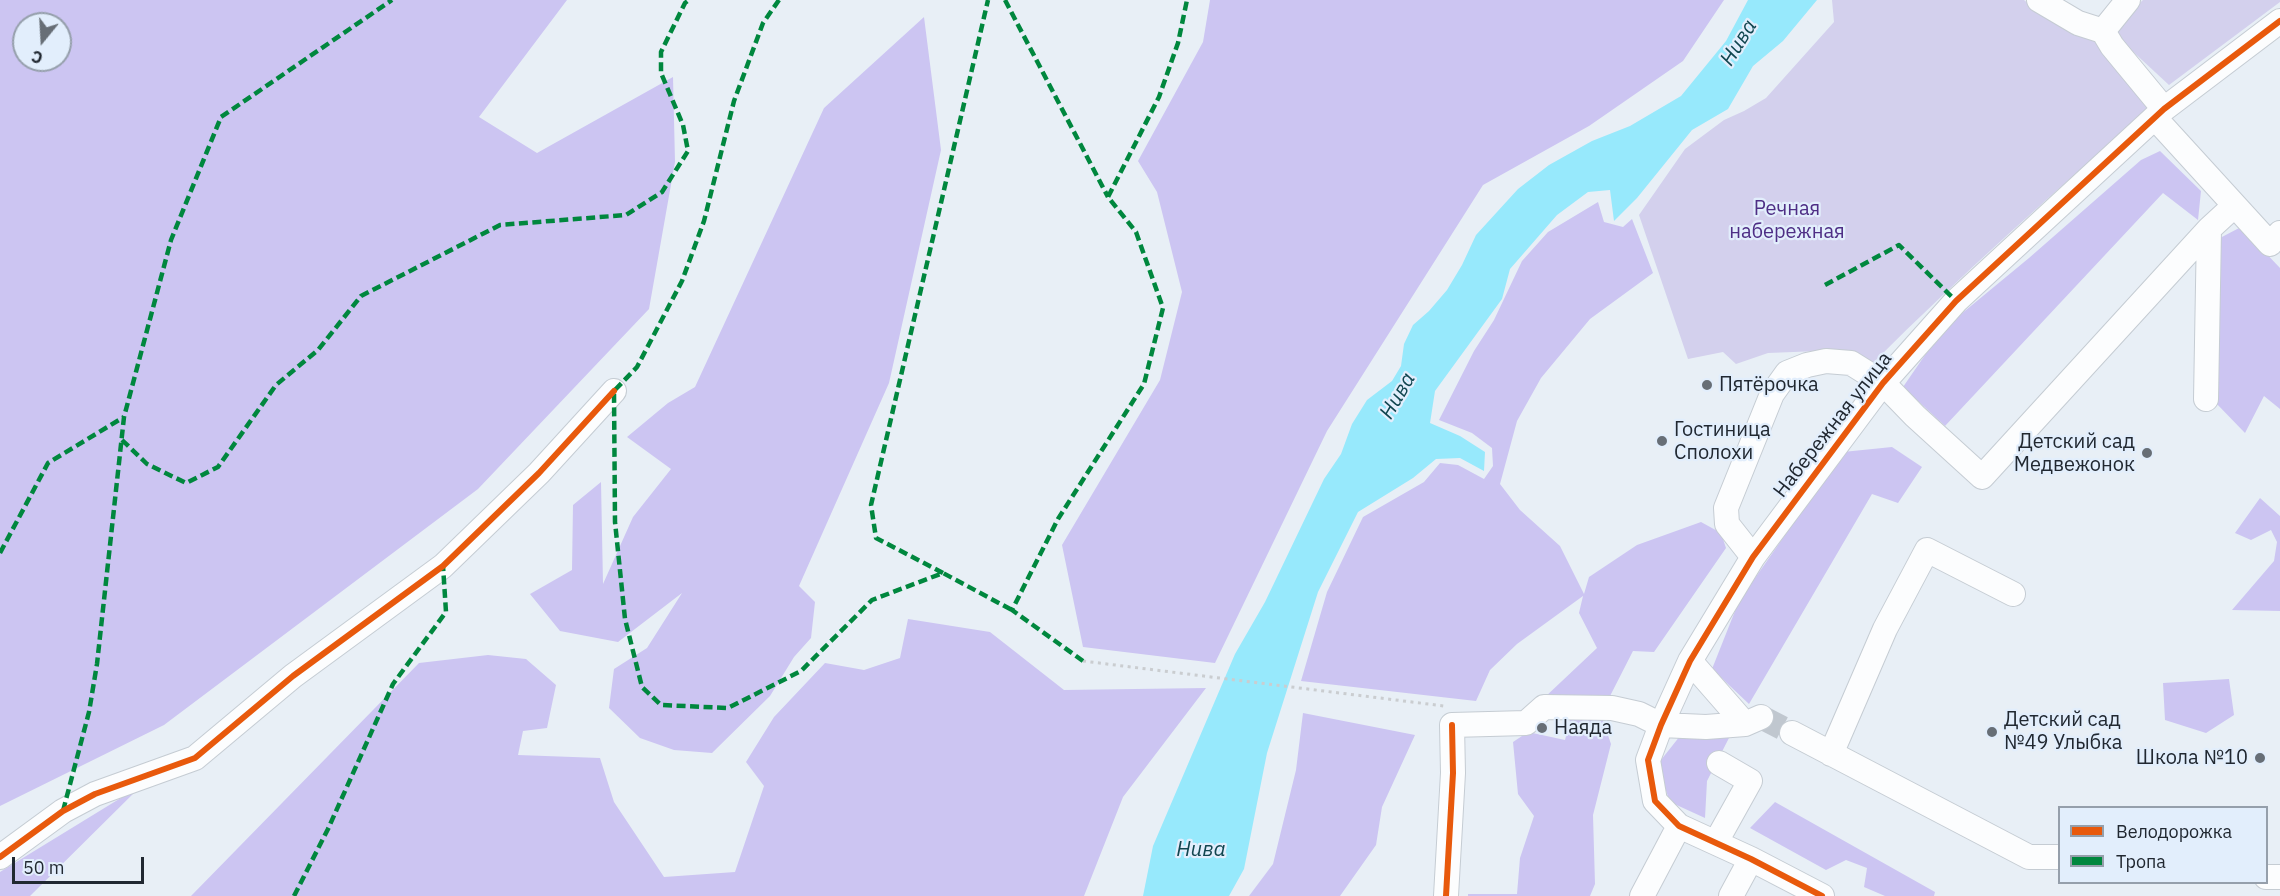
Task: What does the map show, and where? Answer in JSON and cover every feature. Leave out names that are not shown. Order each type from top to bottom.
[{"type":"street","points":[[2039,0],[2078,23],[2103,31],[2160,113],[2234,206],[2270,244],[2280,233]]},
{"type":"street","points":[[2103,31],[2128,0]]},
{"type":"street","name":"Набережная улица","points":[[1679,826],[1655,801],[1648,760],[1660,724],[1690,661],[1753,557],[1883,383],[1956,301],[2160,113],[2280,21]]},
{"type":"street","points":[[1753,557],[1727,524],[1726,508],[1772,394],[1788,374],[1807,365],[1826,361],[1851,363],[1883,383],[1915,416],[1982,477],[2209,230],[2234,206]]},
{"type":"street","points":[[2206,399],[2209,230]]},
{"type":"street","points":[[0,856],[63,811],[95,794],[195,758],[293,676],[443,566],[539,473],[614,391]]},
{"type":"street","points":[[1831,754],[1885,629],[1927,550],[2013,594]]},
{"type":"street","points":[[1446,896],[1453,773],[1453,716],[1526,723],[1544,707],[1612,708],[1639,714],[1660,724],[1706,727],[1753,720],[1690,661]]},
{"type":"street","points":[[1792,733],[2029,857],[2058,857]]},
{"type":"street","points":[[1716,843],[1750,781],[1719,764]]},
{"type":"street","points":[[1642,896],[1679,826],[1751,859],[1822,896]]},
{"type":"street","points":[[1731,896],[1751,859]]},
{"type":"path","points":[[1083,661],[1453,716]]},
{"type":"green space","name":"Речная набережная","points":[[1832,0],[2024,0],[2040,14],[2097,38],[2152,107],[2010,233],[1873,363],[1844,350],[1768,353],[1736,364],[1723,352],[1688,359],[1639,215],[1685,149],[1724,120],[1766,98],[1834,22]]},
{"type":"green space","points":[[2143,0],[2280,0],[2280,2],[2169,85],[2115,35],[2131,11]]},
{"type":"shaded area","points":[[0,0],[567,0],[479,117],[537,153],[673,77],[675,162],[649,309],[478,489],[164,725],[0,806]]},
{"type":"shaded area","points":[[1210,0],[1724,0],[1683,61],[1589,126],[1483,185],[1327,431],[1215,663],[1083,647],[1062,545],[1160,380],[1182,292],[1157,192],[1138,161],[1203,42]]},
{"type":"shaded area","points":[[924,17],[941,150],[889,383],[799,586],[815,602],[811,638],[794,657],[770,696],[712,753],[674,750],[640,738],[609,708],[614,669],[647,648],[682,593],[618,642],[560,631],[530,594],[572,570],[573,505],[601,482],[603,584],[633,517],[671,469],[627,437],[668,403],[695,387],[824,108]]},
{"type":"shaded area","points":[[2160,151],[2201,191],[2198,220],[2163,193],[1945,426],[1903,387],[1943,329],[2029,258],[2141,160]]},
{"type":"shaded area","points":[[1598,202],[1604,222],[1623,227],[1632,219],[1653,273],[1590,319],[1541,378],[1517,421],[1500,484],[1520,510],[1560,546],[1584,594],[1589,577],[1637,545],[1701,522],[1721,533],[1726,548],[1654,652],[1633,651],[1609,698],[1544,698],[1597,648],[1579,613],[1583,596],[1517,644],[1490,670],[1476,701],[1301,681],[1327,592],[1363,517],[1424,482],[1440,463],[1458,465],[1484,479],[1493,466],[1492,448],[1472,433],[1439,420],[1474,351],[1494,320],[1522,261],[1548,232]]},
{"type":"shaded area","points":[[2241,227],[2280,268],[2280,409],[2264,396],[2245,433],[2214,401],[2220,238]]},
{"type":"shaded area","points":[[1892,447],[1922,467],[1898,503],[1872,494],[1749,704],[1712,669],[1739,601],[1843,452]]},
{"type":"shaded area","points":[[2260,498],[2280,516],[2280,611],[2232,610],[2274,561],[2277,542],[2271,530],[2251,540],[2235,533]]},
{"type":"shaded area","points":[[908,619],[990,632],[1064,690],[1206,688],[1123,797],[1084,896],[191,896],[419,663],[488,655],[526,659],[556,685],[547,728],[523,731],[518,755],[600,758],[614,802],[664,877],[735,872],[764,786],[746,762],[774,717],[825,663],[864,670],[900,658]]},
{"type":"shaded area","points":[[2229,679],[2234,715],[2206,733],[2165,720],[2163,683]]},
{"type":"shaded area","points":[[1303,713],[1415,735],[1382,807],[1376,845],[1340,896],[1249,896],[1273,864],[1296,770]]},
{"type":"shaded area","points":[[1601,715],[1611,744],[1593,815],[1595,884],[1590,896],[1468,896],[1468,894],[1517,894],[1520,858],[1534,816],[1518,794],[1513,742],[1528,732],[1565,740],[1571,716]]},
{"type":"shaded area","points":[[1680,736],[1730,736],[1707,781],[1705,818],[1670,802],[1657,765]]},
{"type":"shaded area","points":[[142,785],[30,896],[0,896],[0,872]]},
{"type":"shaded area","points":[[1775,802],[1935,892],[1934,896],[1885,896],[1864,887],[1867,868],[1846,860],[1826,870],[1750,828]]},
{"type":"water","name":"Нива","points":[[1748,0],[1817,0],[1783,41],[1753,66],[1728,109],[1692,130],[1637,198],[1614,221],[1610,190],[1588,192],[1557,215],[1510,269],[1502,299],[1435,391],[1430,423],[1460,436],[1485,452],[1484,471],[1460,458],[1436,459],[1413,478],[1358,512],[1318,592],[1267,753],[1244,869],[1229,896],[1143,896],[1153,846],[1235,654],[1265,602],[1324,479],[1341,454],[1352,424],[1367,400],[1392,381],[1401,366],[1404,344],[1413,325],[1447,290],[1476,235],[1518,189],[1549,165],[1592,141],[1630,126],[1681,96],[1726,41]]},
{"type":"tunnel","points":[[1761,717],[1792,733]]},
{"type":"marked path","points":[[63,811],[89,712],[97,664],[124,417],[171,240],[221,117],[392,0]]},
{"type":"marked path","points":[[122,440],[147,464],[186,483],[218,467],[276,385],[318,350],[361,296],[500,225],[626,215],[662,192],[688,151],[683,125],[661,73],[661,52],[685,3],[689,0]]},
{"type":"marked path","points":[[779,0],[763,23],[734,101],[704,221],[682,281],[637,367],[614,391],[615,522],[625,619],[642,687],[661,705],[728,708],[801,671],[872,600],[943,573],[1012,610]]},
{"type":"marked path","points":[[943,573],[876,538],[871,505],[988,0]]},
{"type":"marked path","points":[[1005,0],[1108,197]]},
{"type":"marked path","points":[[1083,661],[1012,610],[1058,519],[1144,384],[1163,308],[1136,232],[1108,197],[1159,97],[1178,43],[1187,0]]},
{"type":"marked path","points":[[1825,285],[1899,245],[1956,301]]},
{"type":"marked path","points":[[0,553],[48,463],[124,417]]},
{"type":"marked path","points":[[294,896],[328,829],[393,684],[446,612],[443,566]]},
{"type":"cycle path","points":[[1822,896],[1751,859],[1679,826],[1655,801],[1648,760],[1690,661],[1753,557],[1883,383],[1956,301],[2164,109],[2280,21]]},
{"type":"cycle path","points":[[0,857],[63,811],[95,794],[195,758],[293,676],[443,566],[539,473],[614,391]]},
{"type":"cycle path","points":[[1446,896],[1453,773],[1452,725]]},
{"type":"place","name":"Пятёрочка","points":[[1707,385]]},
{"type":"place","name":"Гостиница Сполохи","points":[[1662,441]]},
{"type":"place","name":"Детский сад Медвежонок","points":[[2147,453]]},
{"type":"place","name":"Наяда","points":[[1542,728]]},
{"type":"place","name":"Детский сад №49 Улыбка","points":[[1992,732]]},
{"type":"place","name":"Школа №10","points":[[2260,758]]}]
